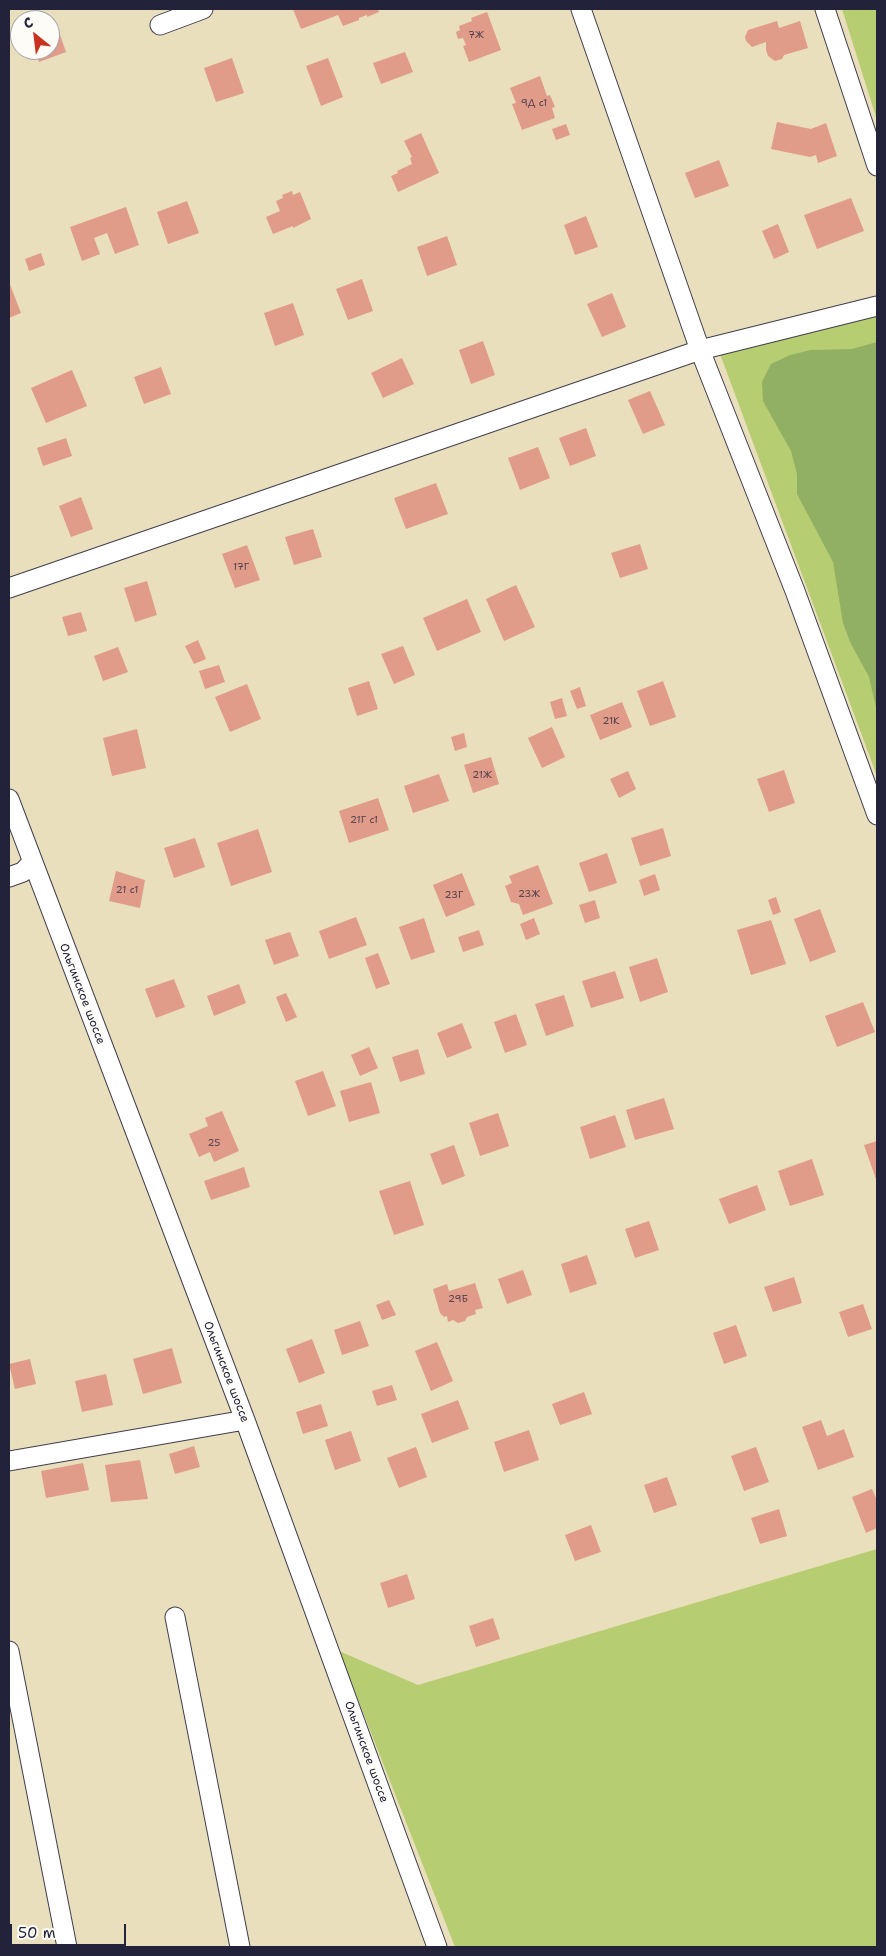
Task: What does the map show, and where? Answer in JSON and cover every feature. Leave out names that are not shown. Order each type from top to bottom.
[{"type":"street","points":[[160,25],[203,9]]},
{"type":"street","points":[[581,9],[700,350],[795,591],[877,815]]},
{"type":"street","points":[[825,9],[877,166]]},
{"type":"street","points":[[9,588],[700,350],[877,306]]},
{"type":"street","name":"Ольгинское шоссе","points":[[9,799],[245,1420],[437,1947]]},
{"type":"street","points":[[9,877],[23,872],[32,862]]},
{"type":"street","points":[[9,1461],[245,1420]]},
{"type":"street","points":[[175,1617],[240,1947]]},
{"type":"street","points":[[9,1651],[67,1947]]},
{"type":"green space","points":[[842,9],[877,9],[877,120]]},
{"type":"green space","points":[[877,315],[877,776],[720,354]]},
{"type":"green space","points":[[877,342],[877,712],[869,677],[850,642],[843,623],[833,562],[797,494],[797,474],[791,451],[763,401],[762,382],[771,364],[790,355],[811,350],[852,349]]},
{"type":"green space","points":[[877,1549],[877,1947],[455,1947],[339,1651],[418,1685]]},
{"type":"building","points":[[293,9],[378,9],[379,12],[359,18],[359,20],[343,26],[338,15],[301,29]]},
{"type":"building","points":[[487,12],[501,50],[469,62],[463,46],[466,45],[463,38],[458,39],[456,32],[460,30],[459,26],[472,21],[471,18]]},
{"type":"building","points":[[777,21],[779,28],[800,21],[808,48],[784,55],[782,59],[775,61],[768,56],[766,42],[752,47],[746,41],[745,37],[748,30]]},
{"type":"building","points":[[60,35],[66,52],[60,54]]},
{"type":"building","points":[[405,52],[413,72],[381,84],[373,63]]},
{"type":"building","points":[[232,58],[244,93],[216,102],[204,68]]},
{"type":"building","points":[[328,58],[343,97],[321,106],[306,66]]},
{"type":"building","points":[[540,76],[547,96],[550,95],[555,107],[552,108],[555,118],[522,130],[512,104],[516,103],[510,88]]},
{"type":"building","points":[[777,122],[811,129],[826,123],[837,156],[818,163],[816,155],[810,157],[771,149]]},
{"type":"building","points":[[566,124],[570,135],[556,140],[552,129]]},
{"type":"building","points":[[421,133],[439,173],[398,192],[391,176],[412,164],[410,158],[412,157],[404,141]]},
{"type":"building","points":[[719,160],[729,186],[695,198],[685,173]]},
{"type":"building","points":[[292,191],[293,195],[300,192],[311,219],[293,228],[293,226],[273,234],[266,217],[280,211],[276,201],[283,198],[282,195]]},
{"type":"building","points":[[851,198],[864,231],[817,249],[804,215]]},
{"type":"building","points":[[187,201],[199,233],[168,244],[157,212]]},
{"type":"building","points":[[126,207],[139,245],[115,254],[107,233],[94,238],[100,254],[82,261],[70,227]]},
{"type":"building","points":[[586,216],[598,247],[575,255],[564,225]]},
{"type":"building","points":[[778,224],[789,252],[774,259],[762,231]]},
{"type":"building","points":[[447,236],[457,265],[427,276],[417,247]]},
{"type":"building","points":[[41,253],[45,265],[29,271],[25,259]]},
{"type":"building","points":[[362,279],[373,311],[348,320],[336,289]]},
{"type":"building","points":[[9,282],[21,313],[9,318]]},
{"type":"building","points":[[612,293],[626,327],[602,337],[587,304]]},
{"type":"building","points":[[293,303],[304,335],[275,346],[264,313]]},
{"type":"building","points":[[483,341],[495,375],[471,384],[459,350]]},
{"type":"building","points":[[402,358],[414,384],[383,398],[371,373]]},
{"type":"building","points":[[161,367],[171,394],[144,404],[134,377]]},
{"type":"building","points":[[72,370],[87,406],[46,423],[31,388]]},
{"type":"building","points":[[650,391],[665,425],[643,434],[628,400]]},
{"type":"building","points":[[586,428],[596,456],[570,466],[559,438]]},
{"type":"building","points":[[66,438],[72,456],[43,466],[37,448]]},
{"type":"building","points":[[538,447],[550,478],[520,490],[508,458]]},
{"type":"building","points":[[436,483],[448,514],[406,529],[394,498]]},
{"type":"building","points":[[81,497],[93,529],[71,537],[59,506]]},
{"type":"building","points":[[313,529],[322,557],[294,565],[285,537]]},
{"type":"building","points":[[640,544],[648,569],[620,578],[611,553]]},
{"type":"building","points":[[247,545],[260,580],[235,588],[222,554]]},
{"type":"building","points":[[147,581],[157,615],[135,622],[124,588]]},
{"type":"building","points":[[516,585],[535,627],[504,641],[486,599]]},
{"type":"building","points":[[467,599],[481,632],[437,651],[423,618]]},
{"type":"building","points":[[81,612],[87,631],[68,636],[62,617]]},
{"type":"building","points":[[198,640],[206,659],[194,664],[185,646]]},
{"type":"building","points":[[403,646],[415,675],[394,684],[381,654]]},
{"type":"building","points":[[118,647],[128,672],[103,681],[94,656]]},
{"type":"building","points":[[219,665],[225,682],[205,689],[199,671]]},
{"type":"building","points":[[369,681],[378,709],[357,716],[348,688]]},
{"type":"building","points":[[663,681],[676,717],[650,726],[637,691]]},
{"type":"building","points":[[247,684],[261,719],[230,732],[215,697]]},
{"type":"building","points":[[580,687],[586,706],[577,709],[570,691]]},
{"type":"building","points":[[562,698],[567,716],[555,719],[550,702]]},
{"type":"building","points":[[622,702],[632,727],[600,740],[590,715]]},
{"type":"building","points":[[552,727],[565,757],[542,768],[528,738]]},
{"type":"building","points":[[137,729],[146,768],[112,776],[103,738]]},
{"type":"building","points":[[464,733],[467,747],[455,751],[451,737]]},
{"type":"building","points":[[491,757],[499,784],[473,793],[464,765]]},
{"type":"building","points":[[784,770],[795,803],[769,812],[757,779]]},
{"type":"building","points":[[628,771],[636,789],[619,798],[610,779]]},
{"type":"building","points":[[439,774],[449,801],[413,813],[404,786]]},
{"type":"building","points":[[378,798],[389,830],[349,843],[339,811]]},
{"type":"building","points":[[663,828],[671,856],[640,866],[631,838]]},
{"type":"building","points":[[258,829],[272,872],[231,886],[217,843]]},
{"type":"building","points":[[195,838],[205,867],[174,878],[164,848]]},
{"type":"building","points":[[607,853],[617,883],[589,892],[579,863]]},
{"type":"building","points":[[538,865],[553,904],[523,915],[519,904],[511,902],[505,886],[512,883],[509,876]]},
{"type":"building","points":[[116,871],[145,880],[140,908],[109,901]]},
{"type":"building","points":[[462,873],[475,905],[446,917],[433,885]]},
{"type":"building","points":[[655,874],[660,890],[644,896],[639,880]]},
{"type":"building","points":[[776,897],[781,912],[773,915],[768,900]]},
{"type":"building","points":[[595,900],[600,918],[585,923],[579,905]]},
{"type":"building","points":[[820,909],[836,952],[810,962],[794,919]]},
{"type":"building","points":[[356,917],[367,945],[329,959],[319,931]]},
{"type":"building","points":[[424,918],[435,952],[411,960],[399,927]]},
{"type":"building","points":[[534,918],[540,934],[526,940],[520,924]]},
{"type":"building","points":[[771,920],[786,964],[751,975],[737,930]]},
{"type":"building","points":[[479,930],[484,945],[463,952],[458,937]]},
{"type":"building","points":[[290,932],[299,956],[274,965],[265,940]]},
{"type":"building","points":[[378,953],[390,984],[376,989],[365,958]]},
{"type":"building","points":[[657,958],[668,992],[640,1002],[629,967]]},
{"type":"building","points":[[615,971],[624,998],[591,1008],[582,981]]},
{"type":"building","points":[[174,979],[185,1007],[156,1018],[145,989]]},
{"type":"building","points":[[239,984],[246,1003],[214,1016],[207,996]]},
{"type":"building","points":[[286,993],[297,1017],[286,1022],[276,997]]},
{"type":"building","points":[[564,995],[574,1026],[546,1036],[535,1004]]},
{"type":"building","points":[[863,1002],[875,1032],[837,1047],[825,1016]]},
{"type":"building","points":[[516,1014],[527,1045],[505,1053],[494,1022]]},
{"type":"building","points":[[462,1023],[472,1048],[447,1058],[437,1033]]},
{"type":"building","points":[[369,1047],[378,1068],[360,1076],[351,1055]]},
{"type":"building","points":[[418,1049],[425,1074],[400,1082],[392,1057]]},
{"type":"building","points":[[323,1071],[336,1106],[308,1116],[295,1081]]},
{"type":"building","points":[[371,1082],[380,1113],[349,1122],[340,1091]]},
{"type":"building","points":[[664,1098],[674,1129],[635,1140],[626,1110]]},
{"type":"building","points":[[222,1111],[239,1151],[214,1162],[210,1152],[199,1157],[189,1134],[208,1126],[205,1118]]},
{"type":"building","points":[[498,1113],[509,1146],[480,1156],[469,1123]]},
{"type":"building","points":[[615,1115],[626,1147],[590,1159],[580,1127]]},
{"type":"building","points":[[877,1141],[877,1182],[864,1145]]},
{"type":"building","points":[[454,1145],[465,1176],[442,1185],[430,1154]]},
{"type":"building","points":[[812,1159],[824,1195],[790,1206],[778,1171]]},
{"type":"building","points":[[244,1167],[250,1187],[211,1200],[204,1181]]},
{"type":"building","points":[[410,1181],[424,1225],[394,1235],[379,1191]]},
{"type":"building","points":[[757,1185],[766,1210],[729,1224],[719,1199]]},
{"type":"building","points":[[649,1221],[659,1250],[635,1258],[625,1229]]},
{"type":"building","points":[[587,1255],[597,1284],[570,1293],[561,1264]]},
{"type":"building","points":[[523,1270],[532,1295],[507,1304],[498,1279]]},
{"type":"building","points":[[794,1277],[802,1303],[773,1312],[764,1287]]},
{"type":"building","points":[[475,1283],[483,1308],[475,1310],[476,1314],[467,1317],[465,1321],[458,1323],[453,1320],[448,1322],[447,1316],[444,1317],[440,1313],[433,1289],[447,1284],[449,1291]]},
{"type":"building","points":[[389,1300],[396,1315],[382,1320],[376,1305]]},
{"type":"building","points":[[863,1304],[872,1329],[848,1337],[839,1312]]},
{"type":"building","points":[[360,1321],[369,1346],[342,1355],[334,1330]]},
{"type":"building","points":[[736,1325],[747,1356],[724,1364],[713,1333]]},
{"type":"building","points":[[312,1339],[325,1373],[299,1383],[286,1349]]},
{"type":"building","points":[[437,1342],[453,1381],[431,1391],[415,1351]]},
{"type":"building","points":[[172,1348],[182,1383],[143,1394],[133,1359]]},
{"type":"building","points":[[30,1359],[36,1384],[15,1389],[9,1364]]},
{"type":"building","points":[[106,1374],[113,1405],[82,1412],[75,1381]]},
{"type":"building","points":[[392,1385],[397,1400],[377,1406],[372,1391]]},
{"type":"building","points":[[584,1392],[592,1414],[560,1425],[552,1404]]},
{"type":"building","points":[[458,1400],[469,1429],[432,1443],[421,1414]]},
{"type":"building","points":[[321,1404],[328,1426],[303,1434],[296,1412]]},
{"type":"building","points":[[821,1420],[827,1436],[844,1429],[854,1457],[818,1470],[802,1427]]},
{"type":"building","points":[[529,1430],[539,1460],[504,1472],[494,1442]]},
{"type":"building","points":[[351,1431],[361,1461],[335,1470],[325,1440]]},
{"type":"building","points":[[194,1446],[200,1467],[175,1474],[169,1454]]},
{"type":"building","points":[[416,1447],[427,1477],[399,1488],[387,1458]]},
{"type":"building","points":[[756,1447],[769,1482],[744,1491],[731,1456]]},
{"type":"building","points":[[140,1460],[148,1499],[111,1502],[105,1465]]},
{"type":"building","points":[[83,1463],[89,1490],[46,1498],[41,1471]]},
{"type":"building","points":[[667,1477],[677,1505],[654,1513],[644,1485]]},
{"type":"building","points":[[872,1489],[877,1497],[877,1528],[866,1533],[852,1497]]},
{"type":"building","points":[[779,1509],[787,1536],[760,1544],[751,1518]]},
{"type":"building","points":[[591,1525],[601,1552],[575,1561],[565,1535]]},
{"type":"building","points":[[407,1574],[415,1599],[388,1608],[380,1583]]},
{"type":"building","points":[[493,1618],[500,1639],[476,1647],[469,1626]]}]
